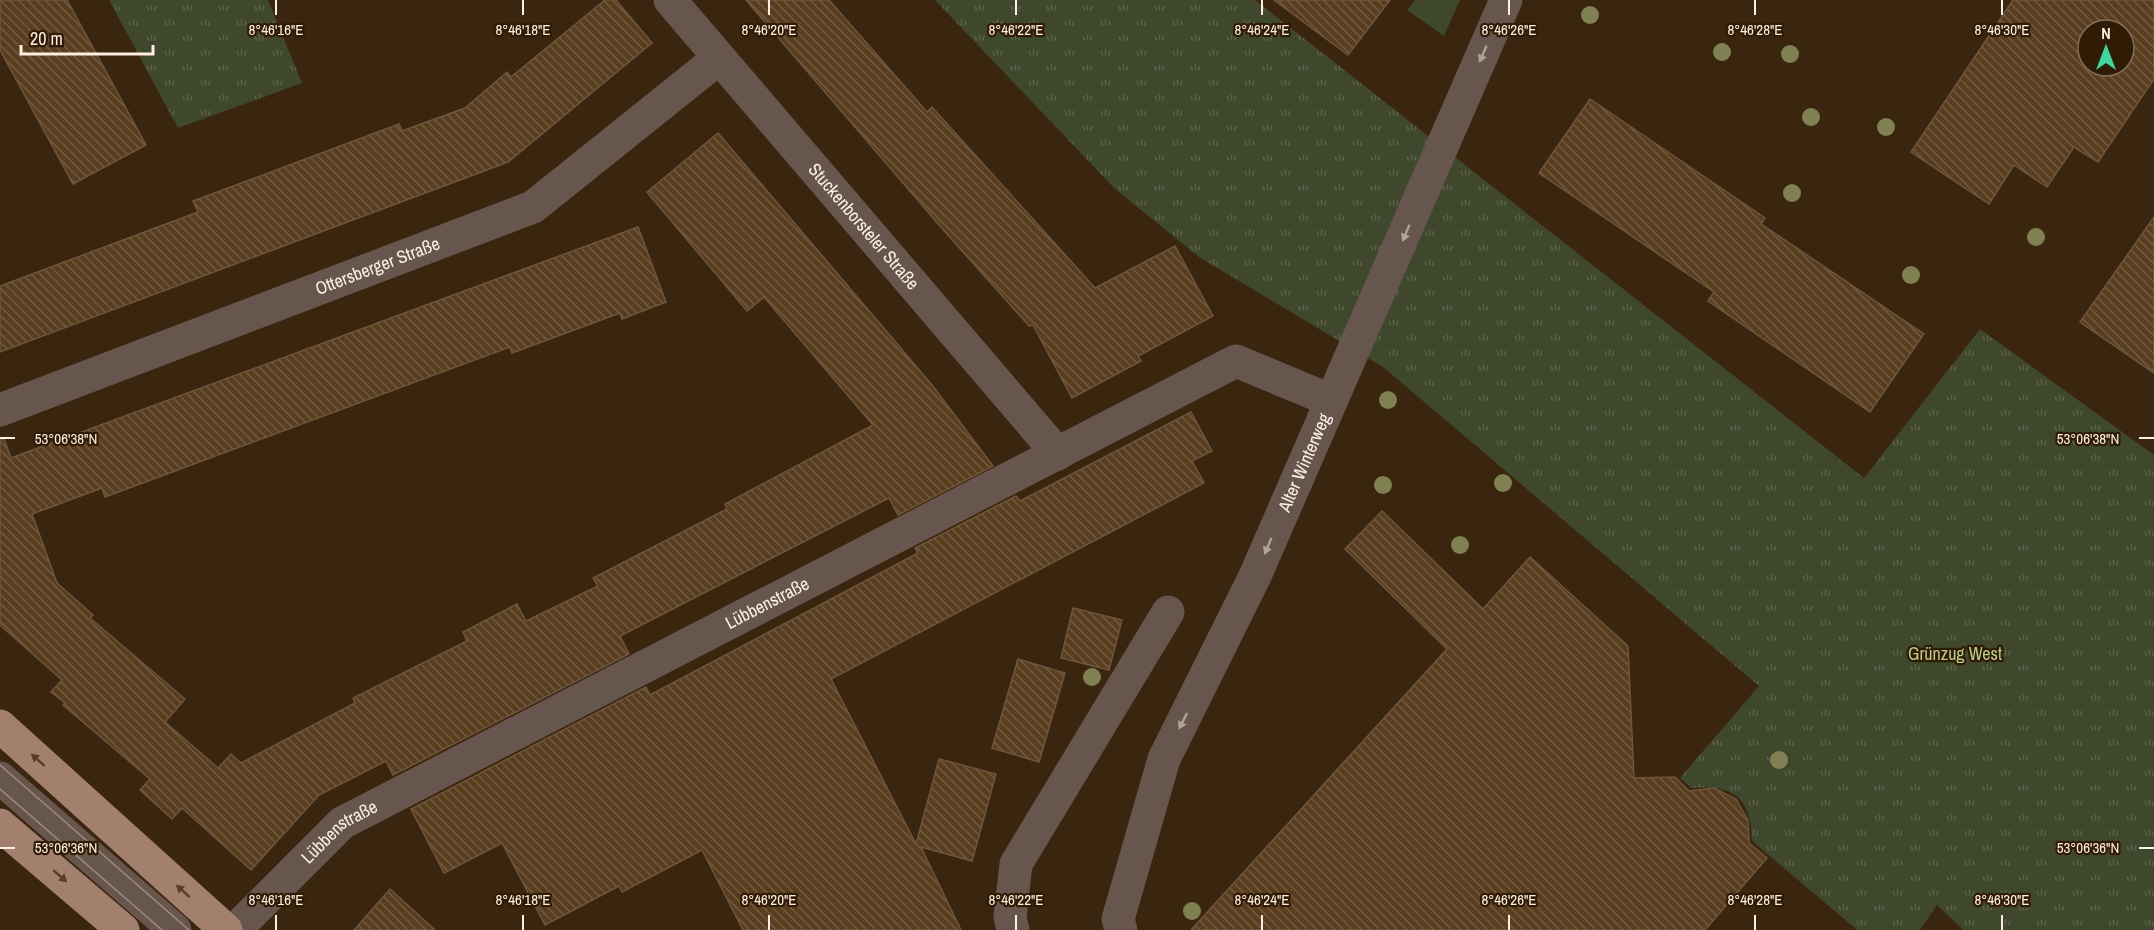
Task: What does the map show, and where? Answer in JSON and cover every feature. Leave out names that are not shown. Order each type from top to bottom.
[{"type":"main road","points":[[0,726],[226,930]]},
{"type":"main road","points":[[0,825],[123,930]]},
{"type":"street","name":"Stuckenborsteler Straße","points":[[670,0],[1058,454]]},
{"type":"street","name":"Alter Winterweg","points":[[1120,930],[1118,919],[1164,759],[1255,576],[1506,0]]},
{"type":"street","name":"Ottersberger Straße","points":[[0,410],[533,207],[718,58]]},
{"type":"street","name":"Lübbenstraße","points":[[235,930],[342,823],[1236,361],[1330,400]]},
{"type":"street","points":[[1013,930],[1010,917],[1016,864],[1168,612]]},
{"type":"street","points":[[0,778],[175,930]]},
{"type":"green space","points":[[109,0],[268,0],[302,83],[178,128]]},
{"type":"green space","name":"Grünzug West","points":[[935,0],[1255,0],[1864,478],[1980,329],[2154,455],[2154,930],[1963,930],[1937,905],[1920,930],[1857,930],[1752,841],[1748,814],[1744,804],[1737,797],[1719,789],[1691,788],[1680,778],[1759,686],[1383,367],[1199,257],[1115,189]]},
{"type":"green space","points":[[1415,0],[1460,0],[1444,36],[1407,10]]},
{"type":"building","points":[[0,0],[67,0],[146,145],[73,184],[0,50]]},
{"type":"building","points":[[605,0],[616,0],[652,43],[508,162],[0,352],[0,286],[198,212],[193,201],[399,124],[402,131],[465,108],[507,72],[511,77]]},
{"type":"building","points":[[746,0],[829,0],[927,112],[932,107],[1095,288],[1175,246],[1213,316],[1138,356],[1141,361],[1072,398],[1033,325],[1029,326],[939,225]]},
{"type":"building","points":[[1274,0],[1390,0],[1348,55]]},
{"type":"building","points":[[2013,0],[2154,0],[2154,79],[2098,162],[2074,147],[2047,187],[2014,165],[1989,204],[1911,152]]},
{"type":"building","points":[[1590,99],[1765,218],[1761,224],[1924,334],[1870,412],[1708,301],[1714,292],[1539,173]]},
{"type":"building","points":[[718,133],[932,385],[993,466],[898,515],[889,498],[620,636],[629,654],[393,775],[386,761],[319,795],[251,870],[182,808],[172,819],[140,790],[150,779],[63,705],[65,703],[51,692],[62,680],[0,625],[0,440],[4,439],[11,458],[638,227],[666,302],[622,319],[620,313],[512,353],[510,347],[105,497],[102,488],[32,514],[57,583],[93,615],[90,618],[185,699],[165,722],[218,768],[231,754],[241,763],[355,703],[353,698],[467,641],[463,632],[517,604],[526,621],[598,586],[593,578],[727,509],[725,504],[873,425],[764,297],[747,311],[647,192]]},
{"type":"building","points":[[2154,217],[2154,373],[2080,322]]},
{"type":"building","points":[[1191,412],[1212,451],[1192,461],[1204,483],[831,679],[916,844],[939,759],[996,774],[972,861],[921,847],[961,930],[743,930],[702,850],[622,892],[619,886],[545,925],[502,843],[444,873],[411,809],[646,687],[650,695],[918,553],[915,548],[1016,496],[1020,501]]},
{"type":"building","points":[[1382,511],[1483,609],[1530,557],[1628,646],[1634,778],[1675,777],[1689,791],[1714,788],[1736,799],[1748,820],[1749,843],[1767,858],[1705,930],[1191,930],[1447,649],[1345,549]]},
{"type":"building","points":[[1073,608],[1122,620],[1109,670],[1061,658]]},
{"type":"building","points":[[1018,659],[1065,673],[1039,762],[992,748]]},
{"type":"building","points":[[390,889],[435,930],[354,930]]},
{"type":"tram line","points":[[0,765],[189,930]]},
{"type":"tram line","points":[[0,789],[162,930]]}]
